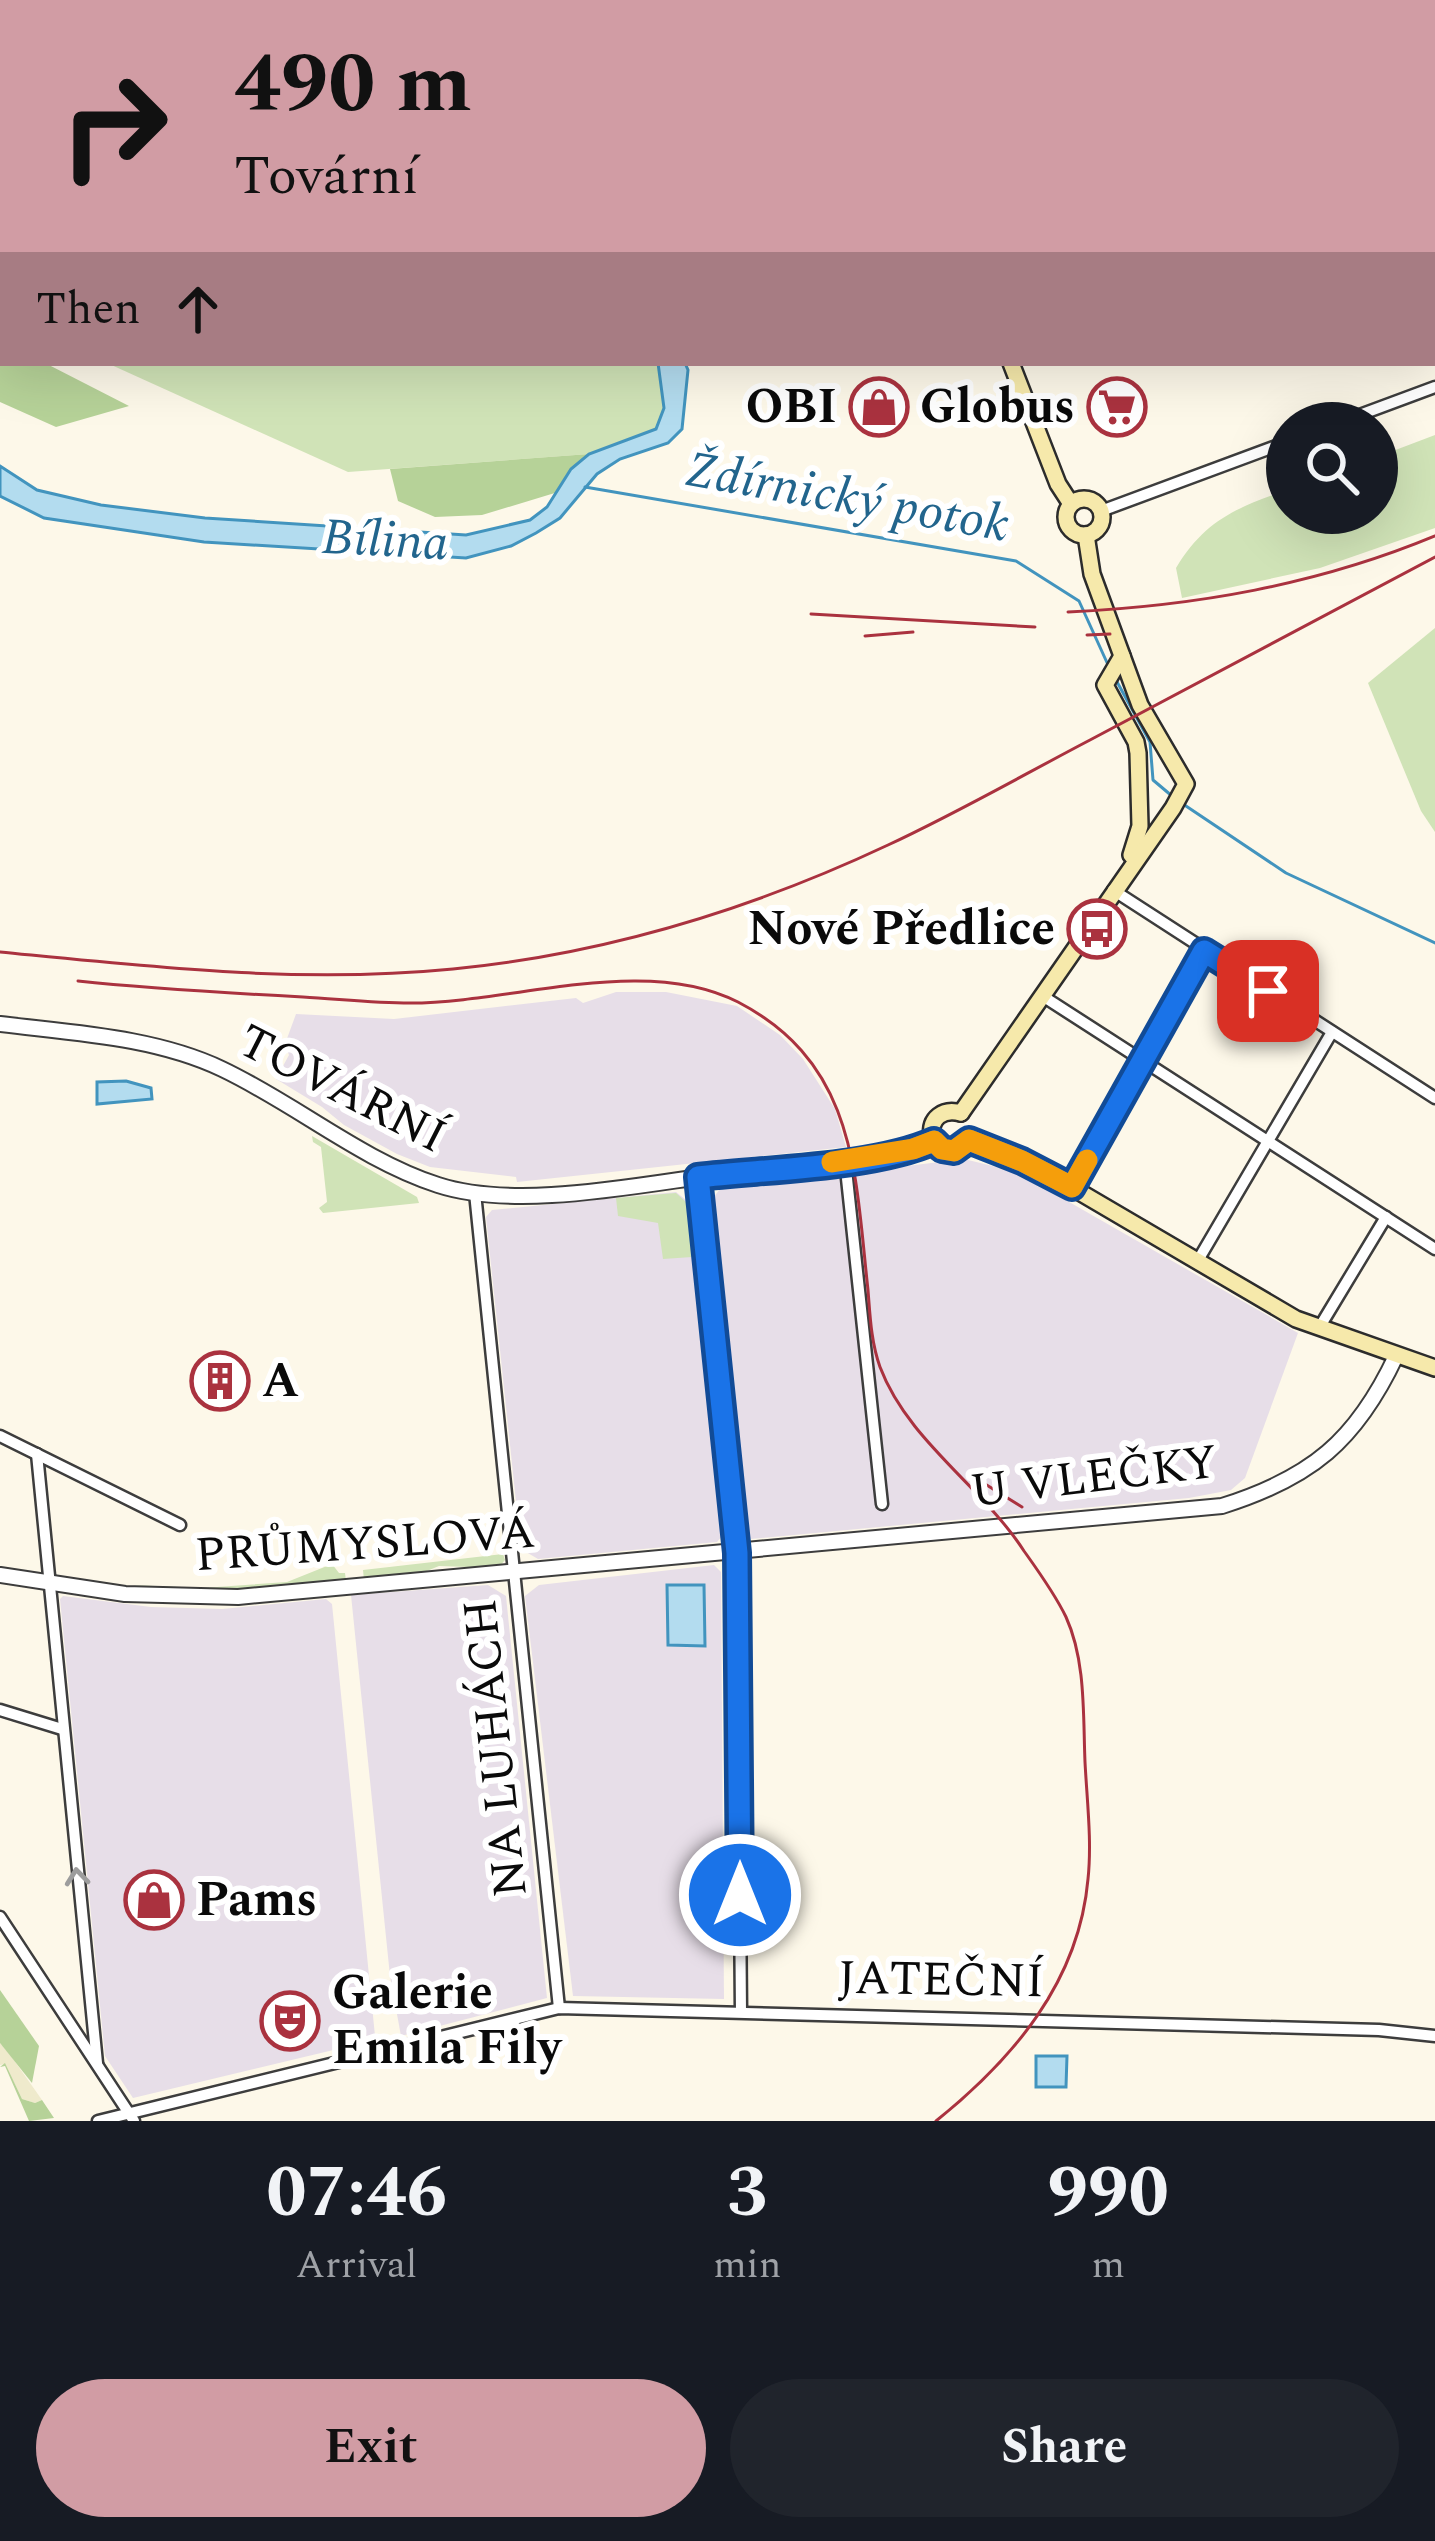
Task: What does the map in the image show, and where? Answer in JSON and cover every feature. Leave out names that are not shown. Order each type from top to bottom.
[{"type":"main road","points":[[1012,366],[1058,484],[1071,504]]},
{"type":"main road","points":[[1088,499],[1101,511],[1099,527],[1086,535],[1067,525],[1071,504],[1088,499]]},
{"type":"main road","points":[[961,1113],[1186,784],[1170,750],[1114,667],[1086,535]]},
{"type":"main road","points":[[1113,890],[1137,841],[1139,769],[1136,742],[1106,691],[1114,667]]},
{"type":"main road","points":[[961,1113],[971,1128],[969,1140],[954,1151],[942,1149],[934,1141],[932,1124],[937,1116],[961,1113]]},
{"type":"main road","points":[[969,1140],[1072,1187],[1272,1306],[1318,1328],[1435,1368]]},
{"type":"street","points":[[1395,402],[1435,387]]},
{"type":"street","points":[[1101,511],[1266,450]]},
{"type":"street","points":[[1113,890],[1435,1098]]},
{"type":"street","points":[[1072,1187],[1204,951]]},
{"type":"street","points":[[1042,995],[1435,1249]]},
{"type":"street","name":"TOVÁRNÍ","points":[[0,1024],[152,1046],[205,1062],[410,1174],[475,1193],[559,1192],[698,1177],[844,1160],[934,1141]]},
{"type":"street","points":[[1197,1262],[1332,1032]]},
{"type":"street","points":[[844,1160],[882,1504]]},
{"type":"street","points":[[698,1177],[737,1553],[741,2012]]},
{"type":"street","name":"NA LUHÁCH","points":[[475,1193],[559,2008]]},
{"type":"street","points":[[1318,1328],[1386,1217]]},
{"type":"street","name":"U VLEČKY","points":[[737,1553],[1222,1506],[1275,1489],[1328,1454],[1376,1400],[1396,1356]]},
{"type":"street","points":[[0,1436],[180,1526]]},
{"type":"street","points":[[37,1454],[97,2063]]},
{"type":"street","name":"PRŮMYSLOVÁ","points":[[0,1575],[125,1594],[193,1598],[737,1553]]},
{"type":"street","points":[[0,1710],[62,1729]]},
{"type":"street","points":[[0,1917],[132,2117]]},
{"type":"street","name":"JATEČNÍ","points":[[98,2121],[132,2117],[559,2008],[1211,2024],[1435,2036]]},
{"type":"shaded area","points":[[616,992],[666,992],[737,1006],[780,1035],[803,1059],[835,1109],[846,1147],[517,1182],[516,1177],[430,1167],[397,1154],[276,1079],[289,1055],[285,1044],[296,1014],[394,1019],[576,998],[583,1003]]},
{"type":"shaded area","points":[[964,1159],[1013,1171],[1298,1333],[1245,1478],[1231,1490],[1189,1498],[751,1539],[746,1534],[713,1198],[720,1189]]},
{"type":"shaded area","points":[[676,1192],[686,1200],[723,1535],[717,1542],[538,1559],[521,1549],[486,1217],[492,1210]]},
{"type":"shaded area","points":[[714,1565],[721,1572],[724,1999],[573,1996],[525,1596],[539,1585]]},
{"type":"shaded area","points":[[488,1585],[506,1596],[547,1998],[401,2036],[390,1976],[351,1595]]},
{"type":"shaded area","points":[[63,1596],[151,1607],[222,1609],[326,1599],[332,1604],[375,2036],[371,2041],[133,2098],[105,2056]]},
{"type":"shaded area","points":[[0,2043],[42,2100],[22,2099],[5,2064],[0,2065]]},
{"type":"green space","points":[[0,366],[51,366],[129,406],[56,427],[0,402]]},
{"type":"green space","points":[[114,366],[658,366],[664,408],[656,430],[589,454],[348,472]]},
{"type":"green space","points":[[1435,435],[1435,528],[1320,568],[1182,598],[1176,568],[1198,538],[1223,518],[1266,498],[1266,534],[1398,534],[1398,449]]},
{"type":"green space","points":[[589,454],[571,469],[558,492],[482,515],[435,517],[398,501],[390,469]]},
{"type":"green space","points":[[1435,628],[1435,832],[1421,811],[1368,683]]},
{"type":"green space","points":[[312,1136],[417,1197],[419,1203],[323,1213],[319,1208],[327,1202],[321,1147]]},
{"type":"green space","points":[[676,1193],[686,1202],[692,1257],[663,1259],[658,1223],[618,1216],[616,1198]]},
{"type":"green space","points":[[726,1360],[744,1526],[739,1527],[723,1365]]},
{"type":"green space","points":[[708,1362],[713,1367],[730,1534],[727,1534]]},
{"type":"green space","points":[[503,1554],[505,1560],[498,1568],[439,1566],[417,1575],[364,1580],[363,1570]]},
{"type":"green space","points":[[332,1564],[345,1573],[346,1581],[197,1591],[132,1585],[203,1588],[287,1582]]},
{"type":"green space","points":[[0,1990],[39,2046],[32,2083],[0,2043]]},
{"type":"green space","points":[[5,2063],[22,2099],[42,2100],[54,2118],[29,2121],[5,2066],[0,2067]]},
{"type":"water","name":"Bílina","points":[[658,366],[686,366],[682,429],[668,443],[620,459],[597,474],[560,518],[536,533],[511,546],[466,558],[204,542],[44,518],[0,496],[0,466],[37,490],[101,505],[205,518],[466,535],[530,520],[547,507],[571,469],[589,454],[656,429],[664,408]]},
{"type":"water","points":[[126,1081],[151,1088],[152,1099],[97,1104],[97,1082]]},
{"type":"water","points":[[667,1585],[704,1585],[705,1646],[668,1645]]},
{"type":"water","points":[[1036,2056],[1067,2056],[1066,2087],[1036,2087]]},
{"type":"waterway","name":"Ždírnický potok","points":[[585,487],[1016,561],[1079,601],[1109,667]]},
{"type":"waterway","name":"Ždírnický potok","points":[[1116,680],[1150,742],[1153,780],[1172,796]]},
{"type":"waterway","name":"Ždírnický potok","points":[[1180,802],[1286,873],[1435,943]]},
{"type":"railway","points":[[1068,612],[1255,590],[1346,568],[1435,536]]},
{"type":"railway","points":[[0,952],[226,972],[396,973],[509,962],[676,925],[784,889],[914,833],[1435,557]]},
{"type":"railway","points":[[811,614],[1035,627]]},
{"type":"railway","points":[[865,636],[913,632]]},
{"type":"railway","points":[[1087,635],[1110,634]]},
{"type":"railway","points":[[78,981],[410,1003],[578,984],[662,982],[701,988],[738,1002],[777,1027],[807,1057],[828,1090],[853,1164],[871,1328],[880,1367],[908,1418],[1007,1527],[1046,1583],[1066,1617],[1080,1670],[1089,1865],[1071,1952],[1038,2015],[1016,2044],[936,2121]]},
{"type":"railway","points":[[977,1479],[1022,1507]]},
{"type":"slow traffic","points":[[832,1162],[913,1149],[934,1141],[954,1151],[969,1140],[1072,1187],[1087,1160]]},
{"type":"place","name":"OBI","points":[[879,407]]},
{"type":"place","name":"Globus","points":[[1117,407]]},
{"type":"place","name":"Nové Předlice","points":[[1097,929]]},
{"type":"place","name":"A","points":[[220,1381]]},
{"type":"place","name":"Pams","points":[[154,1900]]},
{"type":"place","name":"Galerie Emila Fily","points":[[290,2021]]},
{"type":"route","points":[[740,1895],[737,1553],[698,1177],[881,1155],[934,1141],[954,1151],[969,1140],[1072,1187],[1204,951],[1268,991]]}]
